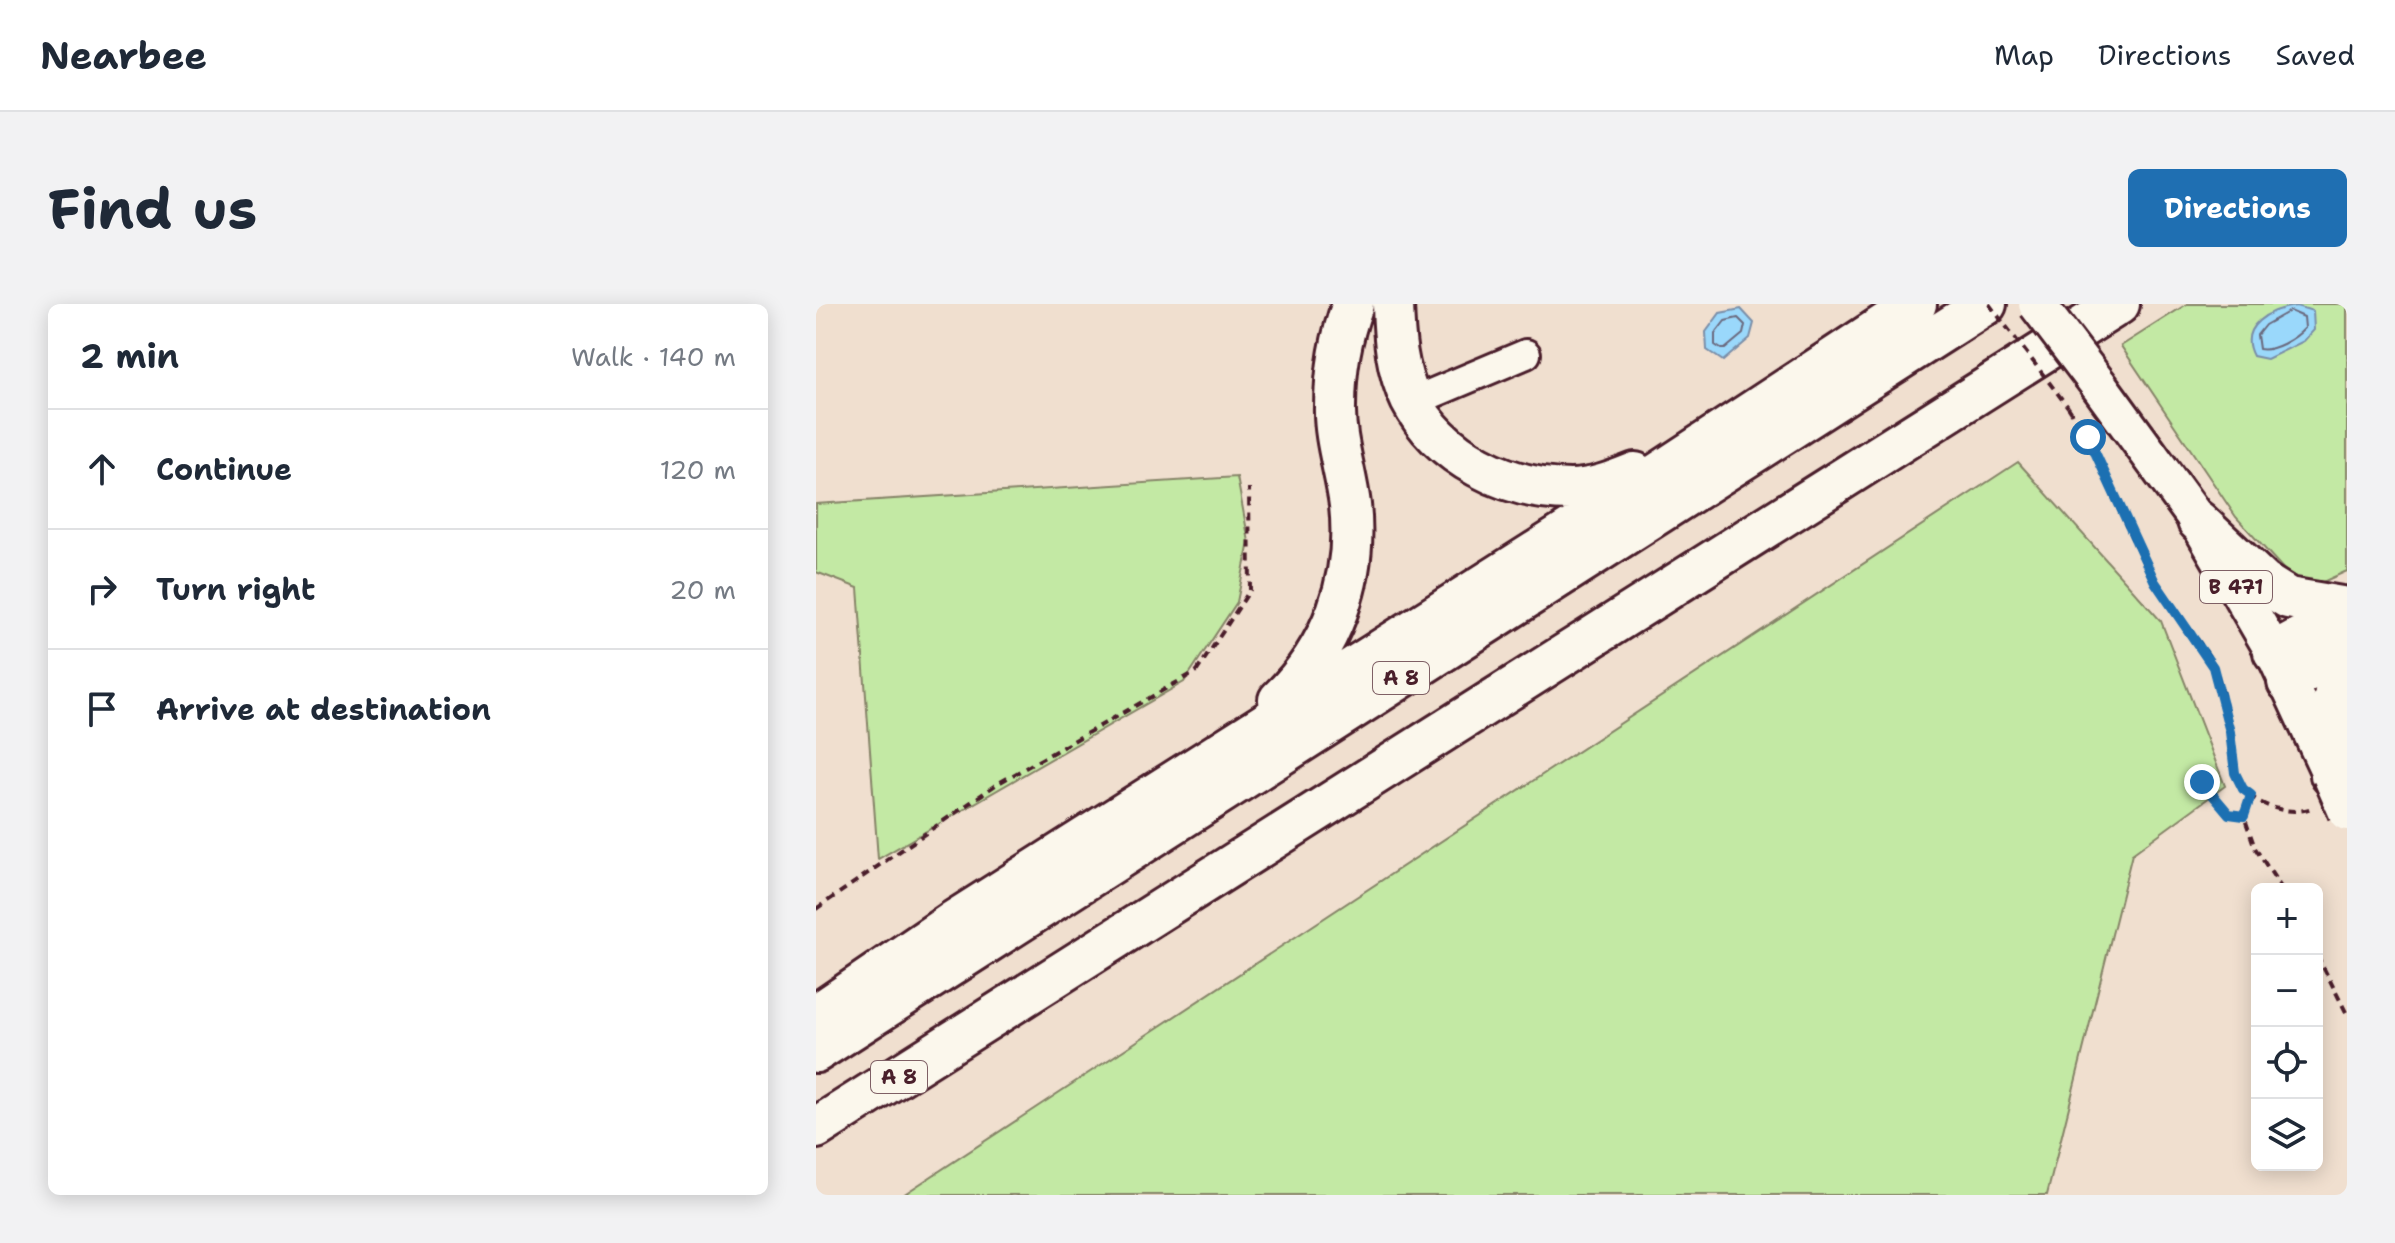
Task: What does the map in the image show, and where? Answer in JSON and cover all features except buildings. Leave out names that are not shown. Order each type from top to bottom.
[{"type":"highway","points":[[1234,741],[1294,685],[1325,643],[1343,597],[1352,550],[1350,504],[1334,410],[1337,368],[1353,304]]},
{"type":"highway","points":[[1393,304],[1394,342],[1412,402],[1438,436],[1468,462],[1501,477],[1537,487],[1572,490],[1604,485],[1694,448]]},
{"type":"highway","points":[[816,1015],[951,923],[1630,492],[1916,304]]},
{"type":"highway","name":"A 8","points":[[816,1052],[1987,304]]},
{"type":"highway","name":"A 8","points":[[816,1128],[2119,304]]},
{"type":"highway","points":[[2198,521],[2264,583],[2288,598],[2347,610]]},
{"type":"highway","points":[[2281,667],[2347,610]]},
{"type":"highway","points":[[2281,667],[2347,647]]},
{"type":"highway","points":[[2332,797],[2333,706],[2342,669],[2347,662]]},
{"type":"main road","name":"B 471","points":[[2037,304],[2198,521],[2281,667],[2332,797]]},
{"type":"lane","points":[[1412,402],[1526,354]]},
{"type":"path","points":[[1987,304],[2088,437],[2155,582],[2213,667],[2230,732],[2235,773],[2243,789],[2260,802],[2285,811],[2304,811],[2332,797]]},
{"type":"path","points":[[816,909],[997,784],[1197,671],[1250,590],[1249,488]]},
{"type":"path","points":[[2202,782],[2229,814],[2244,816]]},
{"type":"path","points":[[2251,795],[2244,816],[2255,848],[2278,883]]},
{"type":"path","points":[[2323,967],[2347,1014]]},
{"type":"green space","points":[[2187,304],[2347,304],[2347,571],[2314,586],[2296,583],[2236,517],[2121,346]]},
{"type":"green space","points":[[2018,462],[2161,621],[2225,786],[2132,854],[2047,1195],[903,1195]]},
{"type":"green space","points":[[1237,477],[1249,542],[1237,602],[1184,682],[878,859],[858,588],[816,572],[816,504]]},
{"type":"water","points":[[2296,306],[2313,311],[2314,330],[2304,341],[2267,359],[2253,356],[2249,336],[2259,321],[2276,311]]},
{"type":"water","points":[[1741,309],[1754,323],[1750,338],[1723,361],[1707,350],[1706,332],[1720,313]]},
{"type":"route","points":[[2088,437],[2155,582],[2213,667],[2230,732],[2235,773],[2243,789],[2251,795],[2244,816],[2229,814],[2202,782]]}]
